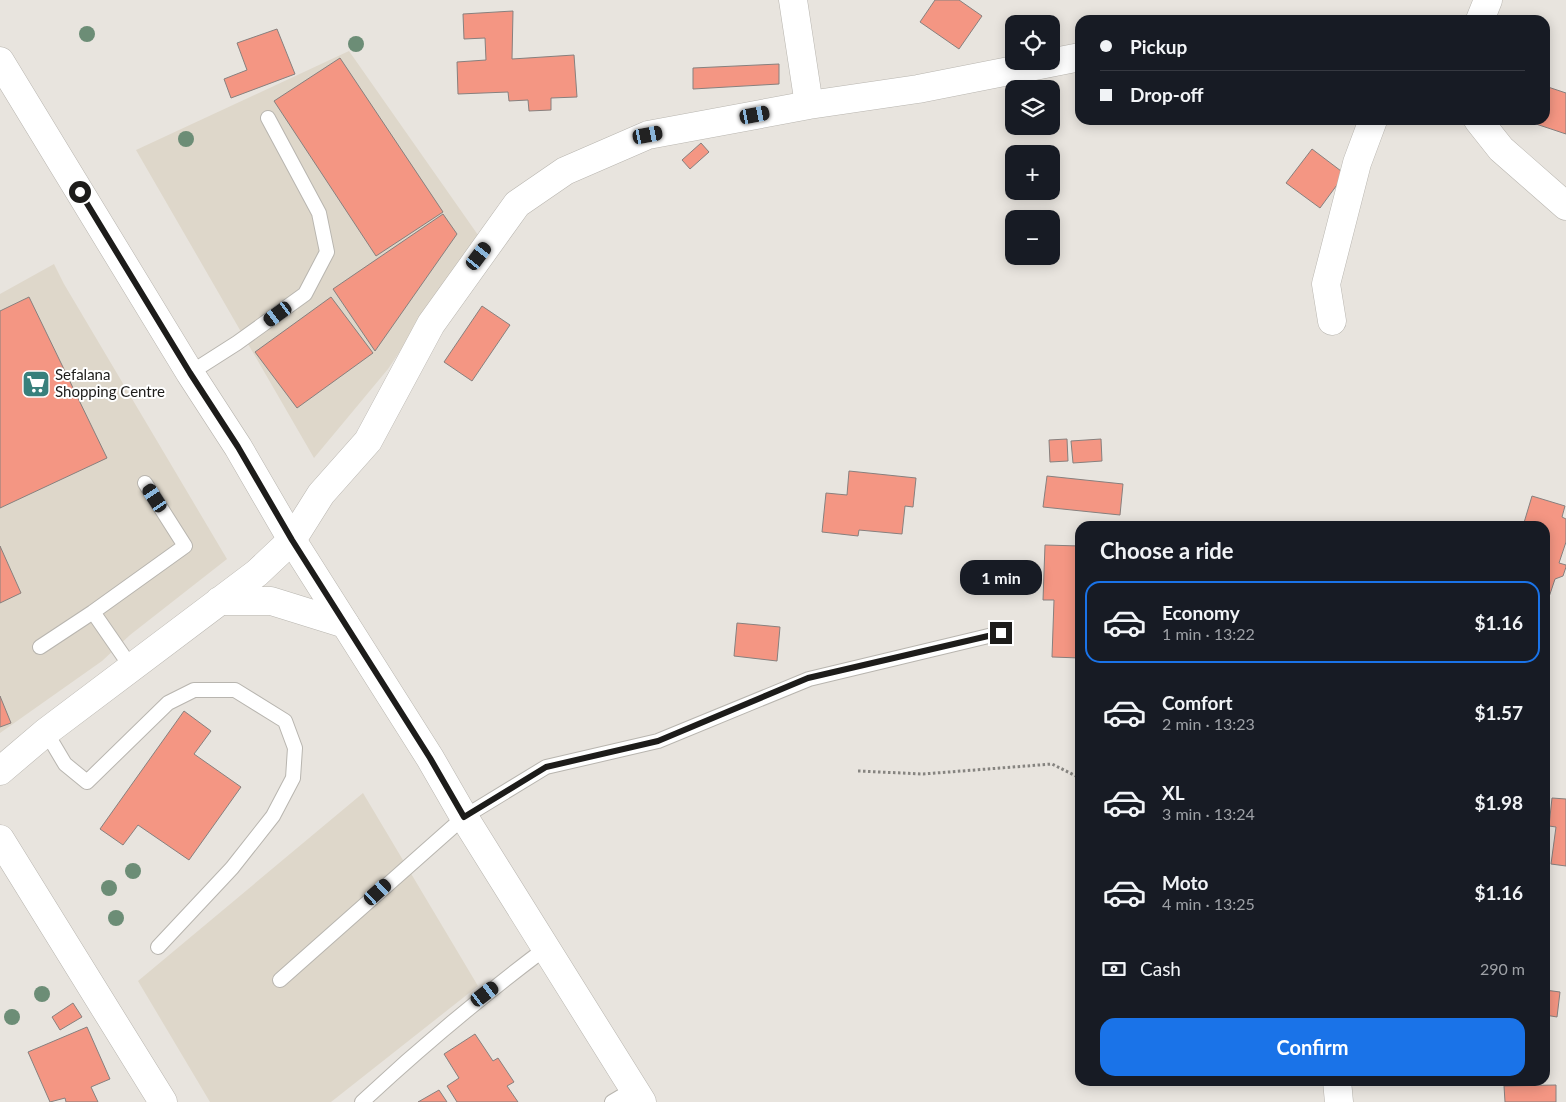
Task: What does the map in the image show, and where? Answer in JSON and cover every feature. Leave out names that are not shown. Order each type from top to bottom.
[{"type":"street","points":[[793,0],[808,105]]},
{"type":"street","points":[[1482,15],[1488,0]]},
{"type":"street","points":[[0,771],[46,732],[256,573],[292,540],[321,494],[368,441],[431,324],[517,204],[565,171],[648,135],[808,105],[918,89],[1075,58]]},
{"type":"street","points":[[0,61],[190,373],[238,447],[292,540],[430,758],[464,817],[546,948],[629,1098]]},
{"type":"street","points":[[1332,321],[1326,284],[1358,164],[1371,125]]},
{"type":"street","points":[[1482,125],[1501,149],[1566,206]]},
{"type":"street","points":[[219,601],[271,601],[345,624]]},
{"type":"street","points":[[0,838],[163,1102]]},
{"type":"street","points":[[1337,1086],[1339,1102]]},
{"type":"lane","points":[[190,373],[237,343],[305,294],[327,252],[319,212],[268,118]]},
{"type":"lane","points":[[40,647],[93,612],[185,546],[144,483]]},
{"type":"lane","points":[[93,612],[132,667]]},
{"type":"lane","points":[[280,980],[464,817],[546,767],[658,741],[808,678],[1001,633]]},
{"type":"lane","points":[[46,732],[65,764],[87,782],[168,703],[194,690],[235,690],[285,721],[295,748],[293,778],[273,816],[232,868],[158,947]]},
{"type":"lane","points":[[362,1102],[456,1018],[546,948]]},
{"type":"path","points":[[858,771],[923,774],[1052,764],[1075,776]]},
{"type":"shaded area","points":[[349,51],[478,235],[388,369],[314,458],[136,150]]},
{"type":"shaded area","points":[[54,264],[227,559],[130,635],[102,661],[0,733],[0,294]]},
{"type":"shaded area","points":[[363,793],[478,986],[331,1102],[210,1102],[138,981]]},
{"type":"building","points":[[935,0],[959,0],[982,16],[959,49],[920,22]]},
{"type":"building","points":[[513,11],[512,59],[574,55],[577,97],[551,98],[551,110],[529,111],[528,100],[509,101],[508,92],[458,94],[457,62],[486,60],[485,38],[464,39],[463,14]]},
{"type":"building","points":[[277,29],[295,74],[231,98],[224,79],[247,70],[237,43]]},
{"type":"building","points":[[340,58],[443,212],[376,256],[274,101]]},
{"type":"building","points":[[779,64],[779,84],[693,89],[693,68]]},
{"type":"building","points":[[1550,88],[1566,93],[1566,134],[1539,125],[1550,125]]},
{"type":"building","points":[[701,143],[709,152],[690,169],[682,160]]},
{"type":"building","points":[[1312,149],[1345,174],[1320,208],[1286,183]]},
{"type":"building","points":[[443,214],[457,234],[375,351],[333,289]]},
{"type":"building","name":"Sefalana Shopping Centre","points":[[29,297],[107,458],[0,508],[0,311]]},
{"type":"building","points":[[331,297],[373,353],[297,408],[255,352]]},
{"type":"building","points":[[482,306],[510,325],[472,381],[444,362]]},
{"type":"building","points":[[1067,439],[1068,461],[1050,462],[1049,440]]},
{"type":"building","points":[[1101,439],[1102,461],[1073,463],[1071,441]]},
{"type":"building","points":[[849,471],[916,478],[913,507],[905,506],[902,534],[859,530],[858,536],[822,532],[826,493],[847,495]]},
{"type":"building","points":[[1047,476],[1123,484],[1120,515],[1043,507]]},
{"type":"building","points":[[1532,496],[1565,506],[1562,517],[1566,519],[1566,542],[1559,563],[1566,565],[1566,567],[1563,576],[1555,579],[1550,594],[1550,521],[1524,521]]},
{"type":"building","points":[[1045,545],[1075,546],[1075,658],[1052,657],[1054,600],[1043,600]]},
{"type":"building","points":[[0,546],[21,593],[0,603]]},
{"type":"building","points":[[737,623],[780,627],[777,661],[734,656]]},
{"type":"building","points":[[0,696],[11,723],[0,727]]},
{"type":"building","points":[[184,711],[211,731],[194,754],[241,787],[189,860],[138,825],[123,845],[100,829]]},
{"type":"building","points":[[1552,798],[1566,799],[1566,866],[1551,864],[1556,827],[1550,826]]},
{"type":"building","points":[[1550,991],[1560,992],[1557,1017],[1550,1016]]},
{"type":"building","points":[[73,1003],[82,1017],[60,1030],[52,1017]]},
{"type":"building","points":[[87,1027],[110,1079],[91,1087],[98,1102],[66,1102],[65,1098],[50,1102],[28,1052]]},
{"type":"building","points":[[475,1034],[493,1061],[498,1058],[514,1082],[507,1086],[518,1102],[457,1102],[447,1086],[459,1078],[444,1054]]},
{"type":"building","points":[[1556,1085],[1556,1102],[1505,1102],[1504,1086]]},
{"type":"building","points":[[439,1090],[447,1102],[418,1102]]},
{"type":"place","name":"Sefalana Shopping Centre","points":[[36,384]]},
{"type":"route","points":[[80,192],[190,373],[238,447],[292,540],[430,758],[464,817],[546,767],[658,741],[808,678],[1001,633]]}]
